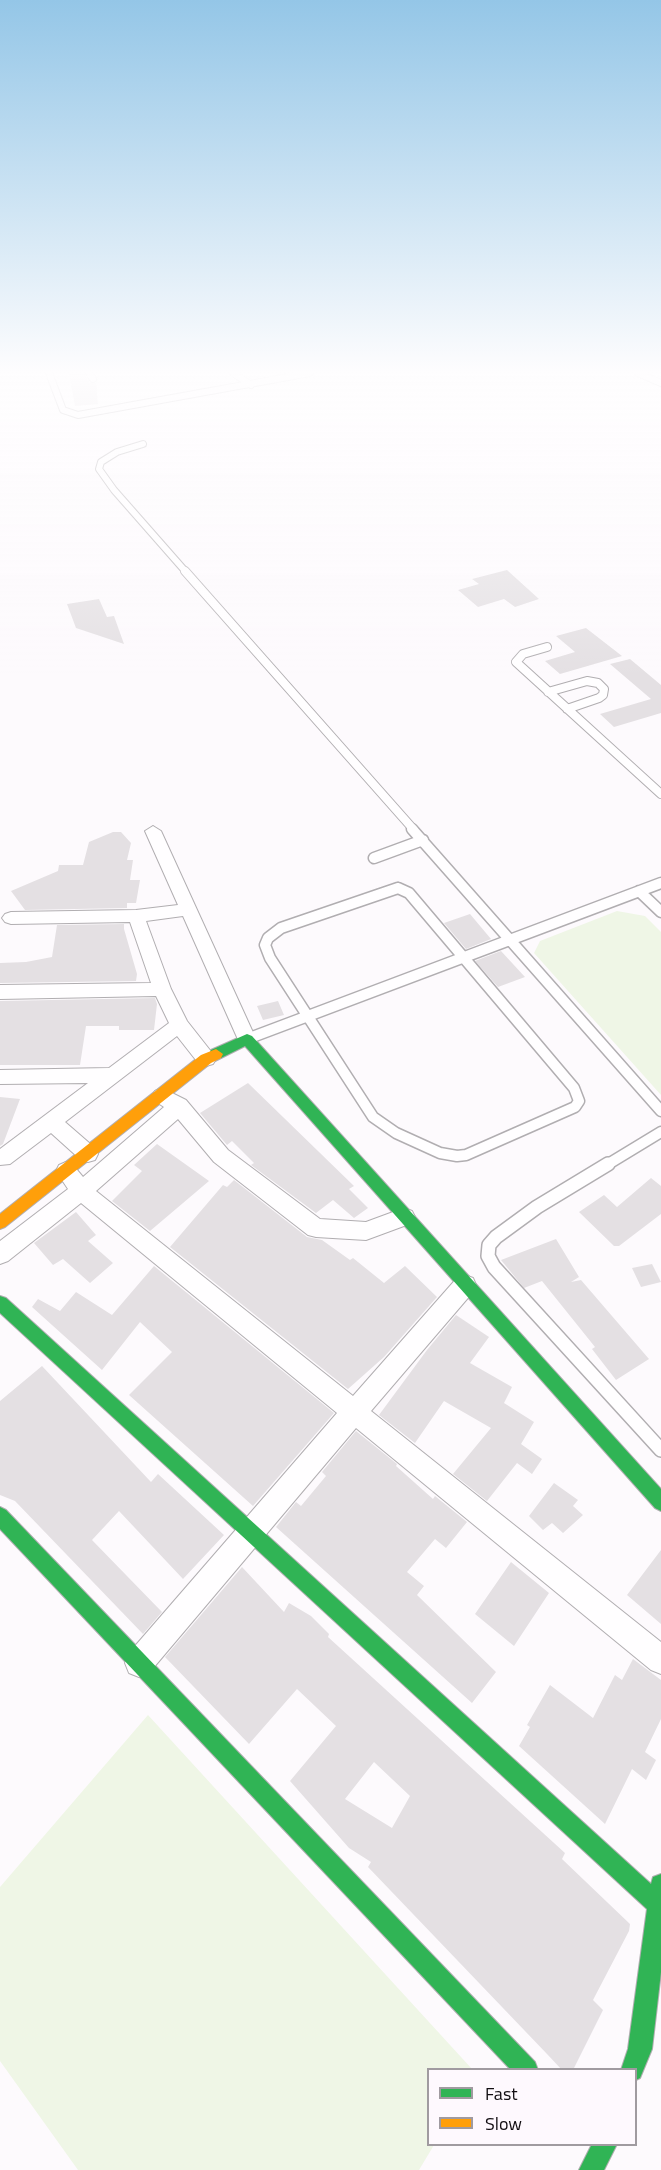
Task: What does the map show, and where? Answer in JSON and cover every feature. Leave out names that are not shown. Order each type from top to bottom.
[{"type":"street","points":[[153,831],[247,1039],[661,1502]]},
{"type":"street","points":[[11,918],[136,916],[189,910]]},
{"type":"street","points":[[136,916],[162,990],[179,1025],[206,1059]]},
{"type":"street","points":[[0,992],[162,990]]},
{"type":"street","points":[[3,1158],[179,1025]]},
{"type":"street","points":[[0,1254],[81,1191],[170,1101],[206,1059],[247,1039]]},
{"type":"street","points":[[0,1077],[112,1075]]},
{"type":"street","points":[[170,1101],[221,1156],[316,1228],[366,1231],[404,1217]]},
{"type":"street","points":[[0,1223],[88,1154],[170,1101]]},
{"type":"street","points":[[52,1122],[88,1154]]},
{"type":"street","points":[[66,1171],[81,1191],[661,1660]]},
{"type":"street","points":[[0,1202],[25,1202]]},
{"type":"street","points":[[139,1663],[250,1530],[465,1285]]},
{"type":"street","points":[[0,1303],[657,1904]]},
{"type":"street","points":[[0,1516],[525,2068]]},
{"type":"street","points":[[633,2068],[640,2049],[661,1884]]},
{"type":"street","points":[[591,2170],[602,2146]]},
{"type":"lane","points":[[102,474],[144,525],[661,1111]]},
{"type":"lane","points":[[547,647],[523,654],[516,662],[661,794]]},
{"type":"lane","points":[[548,692],[587,681],[597,683],[604,689],[603,695],[599,698],[567,709]]},
{"type":"lane","points":[[374,858],[423,840]]},
{"type":"lane","points":[[247,1039],[661,883]]},
{"type":"lane","points":[[398,888],[408,893],[464,958],[574,1088],[579,1101],[575,1107],[466,1155],[440,1153],[379,1123],[354,1090],[307,1016],[266,951],[268,938],[281,928],[398,888]]},
{"type":"lane","points":[[639,891],[661,912]]},
{"type":"lane","points":[[661,1132],[537,1207],[496,1237],[489,1245],[488,1256],[494,1267],[661,1450]]},
{"type":"green space","points":[[617,911],[645,916],[661,932],[661,1095],[534,953],[540,941]]},
{"type":"green space","points":[[148,1715],[471,2068],[427,2068],[427,2146],[433,2146],[419,2170],[78,2170],[0,2061],[0,1887]]},
{"type":"building","points":[[507,570],[539,599],[515,607],[504,599],[478,607],[458,590],[479,584],[472,579]]},
{"type":"building","points":[[99,599],[107,617],[114,616],[124,644],[76,628],[67,604]]},
{"type":"building","points":[[586,628],[622,656],[560,674],[545,661],[575,652],[556,636]]},
{"type":"building","points":[[630,659],[661,685],[661,713],[614,727],[600,714],[651,699],[610,664]]},
{"type":"building","points":[[113,832],[121,832],[131,843],[127,860],[133,860],[130,880],[140,880],[136,903],[127,903],[127,908],[25,910],[11,891],[58,871],[59,865],[83,865],[89,842]]},
{"type":"building","points":[[470,914],[491,939],[466,949],[444,923]]},
{"type":"building","points":[[124,924],[137,974],[136,981],[0,983],[0,963],[26,962],[52,957],[57,925]]},
{"type":"building","points":[[501,951],[525,977],[498,987],[475,961]]},
{"type":"building","points":[[155,998],[157,1004],[154,1030],[119,1030],[119,1026],[86,1026],[80,1065],[0,1065],[0,1001]]},
{"type":"building","points":[[278,1001],[284,1015],[263,1020],[257,1006]]},
{"type":"building","points":[[248,1083],[354,1186],[349,1189],[368,1208],[354,1218],[333,1200],[316,1213],[251,1165],[254,1163],[232,1141],[227,1145],[200,1113]]},
{"type":"building","points":[[0,1097],[20,1099],[3,1144],[0,1146]]},
{"type":"building","points":[[157,1144],[209,1181],[150,1231],[112,1201],[142,1171],[134,1165]]},
{"type":"building","points":[[651,1178],[661,1186],[661,1214],[619,1246],[614,1246],[579,1212],[604,1195],[617,1207]]},
{"type":"building","points":[[234,1180],[307,1237],[322,1240],[350,1260],[353,1258],[384,1283],[405,1266],[437,1297],[384,1357],[348,1389],[170,1247],[223,1185],[227,1187]]},
{"type":"building","points":[[76,1212],[96,1235],[88,1241],[113,1263],[90,1283],[63,1259],[53,1265],[34,1243]]},
{"type":"building","points":[[556,1239],[579,1277],[571,1282],[581,1280],[649,1359],[616,1380],[592,1349],[595,1347],[542,1281],[524,1288],[501,1260]]},
{"type":"building","points":[[652,1264],[661,1282],[641,1287],[632,1268]]},
{"type":"building","points":[[154,1266],[334,1413],[253,1506],[129,1395],[172,1352],[140,1322],[102,1370],[32,1307],[38,1299],[60,1311],[76,1292],[112,1315]]},
{"type":"building","points":[[456,1315],[489,1337],[470,1363],[512,1387],[504,1403],[534,1422],[521,1444],[542,1459],[532,1474],[517,1463],[487,1501],[453,1474],[491,1428],[444,1401],[415,1443],[379,1415]]},
{"type":"building","points":[[42,1366],[151,1482],[158,1474],[224,1535],[183,1579],[119,1511],[92,1540],[162,1612],[143,1634],[15,1501],[0,1495],[0,1401]]},
{"type":"building","points":[[356,1431],[397,1464],[396,1466],[433,1499],[435,1496],[467,1522],[446,1548],[435,1539],[407,1572],[424,1586],[417,1595],[496,1672],[472,1703],[276,1527],[296,1502],[301,1506],[326,1476],[322,1472]]},
{"type":"building","points":[[554,1483],[578,1500],[573,1506],[583,1515],[563,1533],[552,1523],[543,1530],[529,1516]]},
{"type":"building","points":[[661,1550],[661,1624],[627,1595]]},
{"type":"building","points":[[511,1562],[549,1593],[514,1646],[475,1614]]},
{"type":"building","points":[[242,1567],[284,1612],[289,1603],[311,1616],[329,1634],[328,1637],[565,1853],[562,1859],[630,1924],[629,1931],[593,2000],[603,2010],[574,2068],[560,2068],[368,1867],[371,1862],[349,1848],[290,1781],[336,1726],[297,1689],[249,1744],[165,1657]],"holes":[[[374,1762],[410,1796],[392,1828],[345,1799]]]},
{"type":"building","points":[[633,1659],[661,1680],[661,1719],[645,1752],[656,1760],[646,1780],[632,1769],[605,1824],[519,1746],[530,1727],[527,1725],[550,1685],[593,1718],[615,1675],[622,1680]]},
{"type":"traffic: fast","points":[[216,1054],[247,1039],[661,1502]]},
{"type":"traffic: fast","points":[[0,1303],[657,1904]]},
{"type":"traffic: fast","points":[[0,1516],[525,2068]]},
{"type":"traffic: fast","points":[[633,2068],[640,2049],[661,1885]]},
{"type":"traffic: fast","points":[[591,2170],[604,2146]]},
{"type":"traffic: slow","points":[[0,1223],[206,1059],[216,1054]]}]
